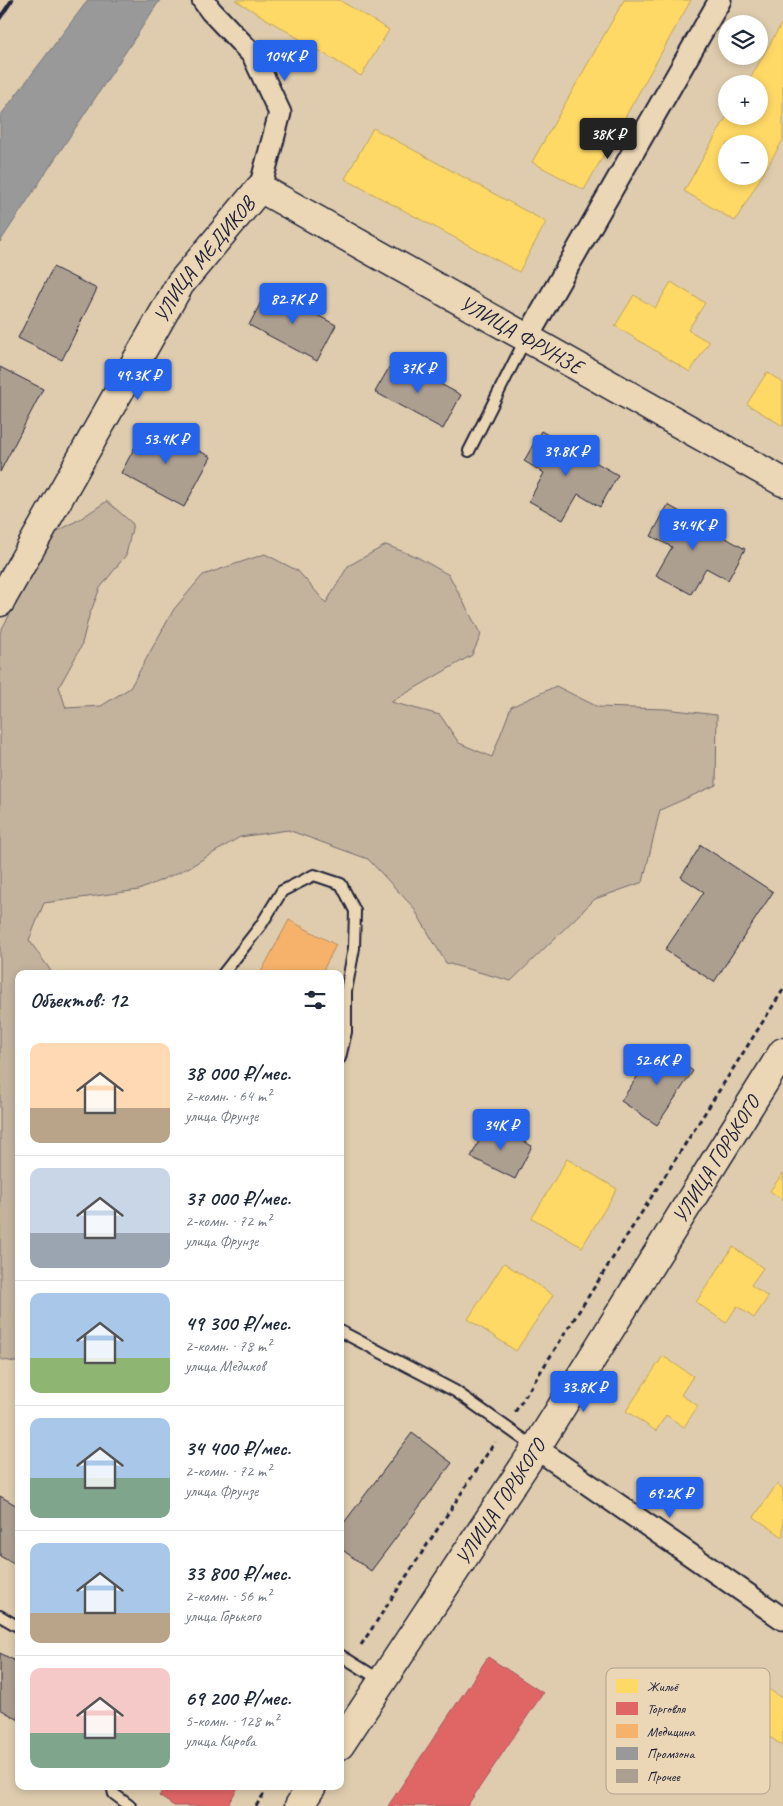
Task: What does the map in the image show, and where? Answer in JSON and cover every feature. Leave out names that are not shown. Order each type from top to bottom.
[{"type":"street","name":"УЛИЦА МЕДИКОВ","points":[[0,602],[180,284],[260,188],[280,113],[253,55],[210,12],[203,0]]},
{"type":"street","points":[[526,338],[720,0]]},
{"type":"street","name":"УЛИЦА ФРУНЗЕ","points":[[260,188],[783,482]]},
{"type":"street","name":"УЛИЦА ГОРЬКОГО","points":[[344,1739],[536,1448],[783,1052]]},
{"type":"street","points":[[536,1448],[783,1619]]},
{"type":"street","points":[[299,1806],[309,1790]]},
{"type":"lane","points":[[469,451],[526,338]]},
{"type":"lane","points":[[226,970],[261,925],[282,891],[314,875],[341,884],[355,911],[354,948],[346,991],[346,1032],[344,1041]]},
{"type":"lane","points":[[344,1333],[455,1391],[536,1448]]},
{"type":"lane","points":[[0,1616],[15,1625]]},
{"type":"lane","points":[[344,1657],[382,1681]]},
{"type":"lane","points":[[113,1790],[114,1794],[130,1806]]},
{"type":"path","points":[[350,1661],[505,1427],[783,990]]},
{"type":"path","points":[[256,1806],[266,1790]]},
{"type":"shaded area","points":[[107,501],[133,524],[126,555],[100,588],[89,616],[81,647],[59,687],[66,708],[101,706],[130,688],[174,609],[203,575],[265,554],[298,571],[326,603],[348,566],[386,545],[417,557],[449,575],[481,635],[472,655],[391,702],[440,715],[459,743],[492,757],[511,707],[556,686],[598,707],[666,709],[717,715],[716,785],[660,810],[643,882],[595,899],[511,981],[446,963],[413,907],[368,859],[288,830],[240,837],[188,868],[139,890],[44,903],[29,940],[50,970],[15,970],[15,1362],[0,1359],[0,632],[56,532]]},
{"type":"building: Жильё","points":[[235,0],[339,0],[389,30],[361,76]]},
{"type":"building: Жильё","points":[[624,0],[691,0],[584,190],[532,162]]},
{"type":"building: Жильё","points":[[783,21],[783,140],[768,165],[768,135],[718,135],[718,185],[756,185],[735,221],[684,191],[722,125],[768,125],[768,75],[752,75],[758,65],[768,65],[768,47]]},
{"type":"building: Жильё","points":[[373,128],[546,222],[519,272],[345,179]]},
{"type":"building: Жильё","points":[[671,282],[705,303],[688,330],[709,342],[690,372],[615,326],[634,295],[655,308]]},
{"type":"building: Жильё","points":[[767,372],[783,383],[783,426],[747,404]]},
{"type":"building: Жильё","points":[[567,1159],[617,1189],[582,1247],[532,1218]]},
{"type":"building: Жильё","points":[[783,1173],[783,1200],[770,1191]]},
{"type":"building: Жильё","points":[[733,1247],[763,1268],[751,1285],[768,1297],[754,1318],[737,1306],[726,1323],[696,1302]]},
{"type":"building: Жильё","points":[[504,1263],[553,1295],[516,1351],[468,1319]]},
{"type":"building: Жильё","points":[[663,1356],[693,1376],[681,1395],[698,1406],[684,1427],[666,1415],[656,1431],[626,1411]]},
{"type":"building: Жильё","points":[[777,1484],[783,1489],[783,1537],[754,1517]]},
{"type":"building: Жильё","points":[[770,1690],[783,1699],[783,1746],[770,1737]]},
{"type":"building: Торговля","points":[[488,1657],[543,1693],[467,1806],[388,1806]]},
{"type":"building: Торговля","points":[[163,1790],[237,1790],[227,1806],[174,1806],[159,1796]]},
{"type":"building: Медицина","points":[[289,920],[336,945],[323,970],[262,970]]},
{"type":"building: Промзона","points":[[88,0],[160,0],[0,242],[0,116]]},
{"type":"building: Прочее","points":[[53,267],[97,289],[62,360],[18,338]]},
{"type":"building: Прочее","points":[[268,289],[336,325],[317,361],[249,325]]},
{"type":"building: Прочее","points":[[394,359],[461,395],[443,429],[375,392]]},
{"type":"building: Прочее","points":[[0,367],[43,389],[0,472]]},
{"type":"building: Прочее","points":[[147,424],[211,457],[184,507],[121,473]]},
{"type":"building: Прочее","points":[[541,431],[618,475],[600,507],[578,494],[563,520],[529,501],[544,473],[524,461]]},
{"type":"building: Прочее","points":[[668,505],[745,549],[728,580],[706,568],[691,594],[656,575],[672,547],[651,536]]},
{"type":"building: Прочее","points":[[701,845],[773,892],[714,982],[665,950],[704,892],[681,877]]},
{"type":"building: Прочее","points":[[657,1047],[693,1071],[657,1125],[621,1101]]},
{"type":"building: Прочее","points":[[488,1123],[532,1146],[515,1179],[471,1157]]},
{"type":"building: Прочее","points":[[412,1433],[452,1463],[371,1571],[344,1551],[344,1523]]},
{"type":"building: Прочее","points":[[0,1496],[15,1505],[15,1565],[0,1556]]},
{"type":"building: Прочее","points":[[0,1653],[15,1661],[15,1718],[0,1709]]},
{"type":"railway","points":[[0,18],[12,0]]}]
